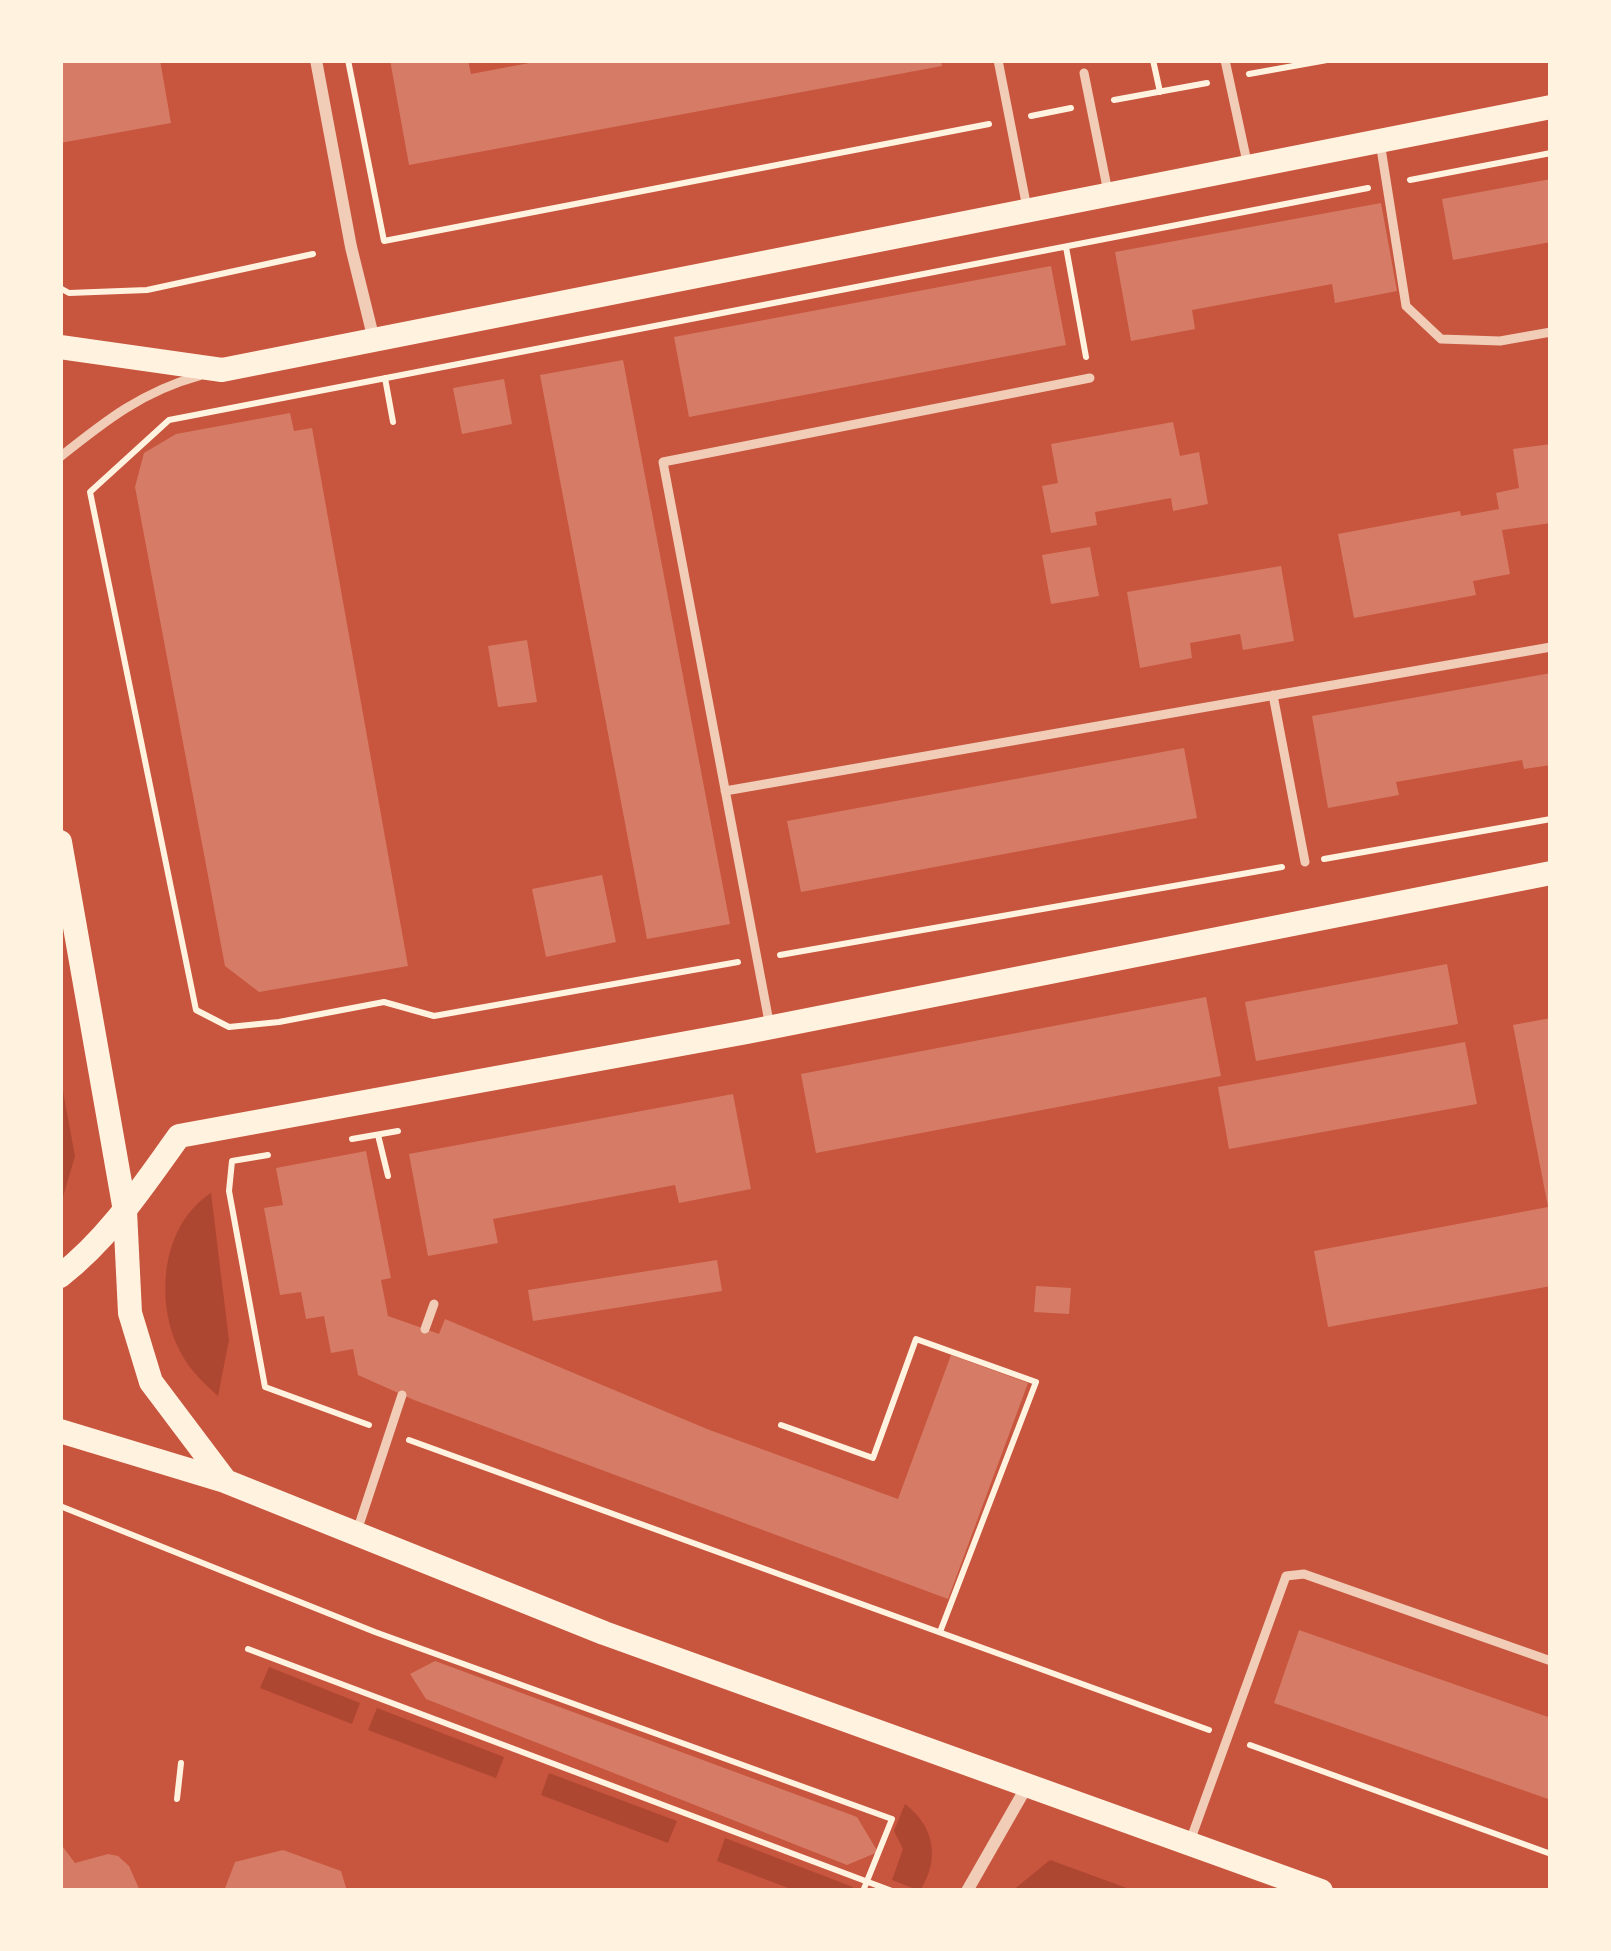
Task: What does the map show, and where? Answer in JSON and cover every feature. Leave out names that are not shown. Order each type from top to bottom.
[{"type":"main road","points":[[60,347],[221,370],[1551,107]]},
{"type":"main road","points":[[60,842],[125,1211],[130,1313],[151,1382],[225,1480]]},
{"type":"main road","points":[[60,1276],[125,1211],[179,1136],[770,1027],[1551,873]]},
{"type":"main road","points":[[60,1431],[225,1480],[604,1633],[1321,1891]]},
{"type":"street","points":[[316,60],[351,247],[374,340]]},
{"type":"street","points":[[967,1891],[1027,1786]]},
{"type":"lane","points":[[998,60],[1027,211]]},
{"type":"lane","points":[[1225,60],[1248,167]]},
{"type":"lane","points":[[1084,74],[1108,195]]},
{"type":"lane","points":[[1380,141],[1406,306],[1441,339],[1500,341],[1551,332]]},
{"type":"lane","points":[[60,457],[125,405],[166,385],[221,370]]},
{"type":"lane","points":[[770,1027],[663,462],[1090,378]]},
{"type":"lane","points":[[725,791],[1551,647]]},
{"type":"lane","points":[[1273,695],[1305,862]]},
{"type":"lane","points":[[425,1329],[434,1304]]},
{"type":"lane","points":[[357,1531],[402,1395]]},
{"type":"lane","points":[[1189,1844],[1286,1576],[1304,1574],[1551,1661]]},
{"type":"path","points":[[348,60],[384,241],[1327,60]]},
{"type":"path","points":[[1153,60],[1160,92]]},
{"type":"path","points":[[1551,153],[169,420],[90,492],[196,1010],[230,1027],[384,1002],[434,1016],[1551,819]]},
{"type":"path","points":[[1066,247],[1090,378]]},
{"type":"path","points":[[60,288],[69,293],[147,290],[313,254]]},
{"type":"path","points":[[385,378],[393,422]]},
{"type":"path","points":[[334,1142],[417,1127]]},
{"type":"path","points":[[378,1135],[388,1176]]},
{"type":"path","points":[[272,1154],[232,1161],[229,1191],[265,1387],[1551,1854]]},
{"type":"path","points":[[781,1425],[872,1458],[916,1339],[1036,1382],[940,1633]]},
{"type":"path","points":[[60,1506],[375,1632],[892,1819],[863,1891]]},
{"type":"path","points":[[248,1649],[892,1891]]},
{"type":"path","points":[[177,1799],[181,1763]]},
{"type":"shaded area","points":[[60,1075],[75,1156],[60,1207]]},
{"type":"shaded area","points":[[211,1193],[229,1340],[218,1396],[177,1345],[165,1283],[182,1223]]},
{"type":"shaded area","points":[[269,1667],[360,1703],[352,1724],[260,1688]]},
{"type":"shaded area","points":[[377,1708],[504,1757],[496,1778],[368,1730]]},
{"type":"shaded area","points":[[549,1773],[677,1821],[668,1843],[541,1795]]},
{"type":"shaded area","points":[[905,1804],[923,1823],[931,1844],[930,1867],[920,1891],[892,1880],[903,1849],[894,1831]]},
{"type":"shaded area","points":[[725,1838],[853,1887],[851,1891],[796,1891],[717,1861]]},
{"type":"shaded area","points":[[1050,1860],[1135,1891],[1012,1891]]},
{"type":"building","points":[[60,60],[160,60],[171,123],[60,143]]},
{"type":"building","points":[[390,60],[468,60],[471,74],[545,60],[941,60],[942,66],[409,165]]},
{"type":"building","points":[[1551,179],[1551,242],[1453,260],[1442,199]]},
{"type":"building","points":[[1381,203],[1397,291],[1335,303],[1332,284],[1192,310],[1195,329],[1131,341],[1115,252]]},
{"type":"building","points":[[1051,266],[1066,345],[689,417],[674,337]]},
{"type":"building","points":[[623,360],[730,924],[647,939],[540,375]]},
{"type":"building","points":[[504,379],[512,424],[462,434],[453,388]]},
{"type":"building","points":[[290,413],[294,431],[312,428],[408,966],[259,992],[225,966],[135,487],[144,453],[176,434]]},
{"type":"building","points":[[1173,422],[1180,456],[1199,452],[1208,504],[1173,511],[1171,498],[1095,512],[1097,525],[1051,533],[1042,486],[1058,483],[1051,444]]},
{"type":"building","points":[[1551,444],[1551,523],[1502,530],[1510,574],[1473,581],[1476,595],[1354,618],[1338,534],[1460,511],[1461,516],[1499,509],[1496,493],[1519,488],[1513,449]]},
{"type":"building","points":[[1090,547],[1099,596],[1051,604],[1042,555]]},
{"type":"building","points":[[1281,566],[1294,641],[1243,650],[1240,634],[1190,643],[1192,658],[1140,668],[1127,592]]},
{"type":"building","points":[[527,640],[537,702],[498,707],[488,646]]},
{"type":"building","points":[[1551,673],[1551,765],[1524,769],[1522,760],[1396,782],[1399,795],[1328,808],[1312,716]]},
{"type":"building","points":[[1184,748],[1197,818],[801,892],[787,821]]},
{"type":"building","points":[[602,875],[616,942],[546,957],[532,889]]},
{"type":"building","points":[[1447,964],[1458,1024],[1256,1061],[1245,1002]]},
{"type":"building","points":[[1206,997],[1221,1076],[816,1153],[801,1074]]},
{"type":"building","points":[[1551,1018],[1551,1286],[1328,1327],[1314,1251],[1548,1207],[1513,1025]]},
{"type":"building","points":[[1465,1042],[1477,1104],[1229,1149],[1218,1087]]},
{"type":"building","points":[[733,1094],[751,1189],[679,1203],[675,1185],[493,1219],[498,1243],[428,1256],[409,1154]]},
{"type":"building","points":[[366,1151],[391,1278],[381,1280],[388,1316],[439,1334],[445,1319],[707,1429],[898,1499],[951,1355],[1028,1383],[948,1599],[358,1375],[353,1349],[331,1353],[324,1316],[306,1319],[301,1292],[280,1295],[264,1208],[283,1205],[276,1168]]},
{"type":"building","points":[[717,1260],[722,1291],[533,1321],[528,1290]]},
{"type":"building","points":[[1036,1286],[1071,1288],[1069,1314],[1034,1312]]},
{"type":"building","points":[[1299,1630],[1551,1718],[1551,1800],[1274,1703]]},
{"type":"building","points":[[435,1661],[857,1817],[878,1852],[847,1865],[426,1699],[410,1674]]},
{"type":"building","points":[[60,1843],[75,1863],[118,1856],[129,1866],[140,1891],[60,1891]]},
{"type":"building","points":[[283,1850],[341,1871],[347,1891],[224,1891],[235,1862]]}]
